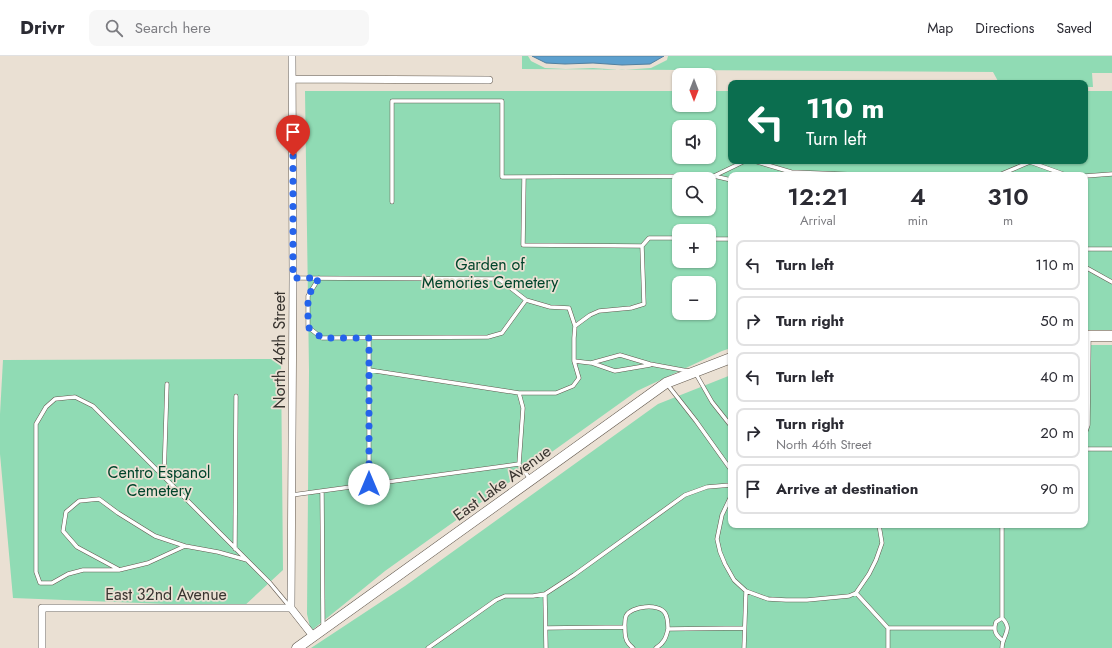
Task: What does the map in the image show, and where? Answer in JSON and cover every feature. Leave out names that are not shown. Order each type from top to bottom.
[{"type":"street","name":"North 46th Street","points":[[291,608],[293,278],[292,56]]},
{"type":"street","points":[[292,79],[489,80]]},
{"type":"street","points":[[1088,336],[1112,336]]},
{"type":"street","name":"East Lake Avenue","points":[[297,648],[666,384],[728,359]]},
{"type":"street","name":"East 32nd Avenue","points":[[42,648],[42,608],[291,608]]},
{"type":"street","points":[[291,608],[313,636]]},
{"type":"lane","points":[[392,202],[392,101],[502,101],[502,177],[672,176]]},
{"type":"lane","points":[[716,175],[739,164]]},
{"type":"lane","points":[[764,164],[791,172]]},
{"type":"lane","points":[[1006,172],[1025,164]]},
{"type":"lane","points":[[1036,164],[1058,172]]},
{"type":"lane","points":[[1088,176],[1112,174]]},
{"type":"lane","points":[[716,176],[728,179]]},
{"type":"lane","points":[[524,177],[523,245],[642,246]]},
{"type":"lane","points":[[575,326],[590,315],[599,311],[631,308],[644,304],[642,246],[649,238],[672,238]]},
{"type":"lane","points":[[716,239],[728,239]]},
{"type":"lane","points":[[1088,249],[1112,249]]},
{"type":"lane","points":[[1088,269],[1112,282]]},
{"type":"lane","points":[[293,278],[499,279],[526,300],[550,307],[569,308],[575,326],[574,360],[579,378],[573,386],[556,393],[519,393],[369,370]]},
{"type":"lane","points":[[319,278],[308,296],[308,327],[322,338],[488,337],[502,333],[526,300]]},
{"type":"lane","points":[[369,338],[369,484]]},
{"type":"lane","points":[[591,363],[620,355],[650,364],[694,372],[712,402],[728,422]]},
{"type":"lane","points":[[574,360],[591,363],[616,371],[650,364]]},
{"type":"lane","points":[[164,477],[167,384]]},
{"type":"lane","points":[[666,384],[696,421],[728,466]]},
{"type":"lane","points":[[519,393],[523,408],[519,464],[531,481]]},
{"type":"lane","points":[[235,549],[236,396]]},
{"type":"lane","points":[[185,546],[148,563],[119,570],[83,570],[68,574],[52,583],[40,583],[36,572],[36,424],[46,407],[55,399],[75,397],[92,406],[270,583],[291,608]]},
{"type":"lane","points":[[1088,449],[1112,449]]},
{"type":"lane","points":[[292,495],[519,464]]},
{"type":"lane","points":[[428,648],[496,600],[506,596],[533,596],[544,594],[574,575],[685,496],[707,487],[728,485]]},
{"type":"lane","points":[[322,491],[323,629]]},
{"type":"lane","points":[[119,570],[77,548],[64,531],[66,512],[79,501],[100,499],[118,513],[155,536],[185,546],[218,552],[247,560]]},
{"type":"lane","points":[[728,502],[722,515],[717,539],[720,552],[734,580],[746,591],[768,599],[786,600],[832,598],[856,593],[869,574],[876,560],[882,543],[880,528]]},
{"type":"lane","points":[[1002,528],[1002,618],[1008,627],[1008,632],[1002,640],[1002,648]]},
{"type":"lane","points":[[744,648],[746,591]]},
{"type":"lane","points":[[856,593],[888,628],[888,648]]},
{"type":"lane","points":[[544,594],[546,648]]},
{"type":"lane","points":[[633,648],[628,644],[625,638],[626,616],[631,610],[647,607],[657,608],[665,612],[668,620],[666,638],[661,645],[656,648]]},
{"type":"lane","points":[[1002,618],[996,622],[994,628],[997,637],[1002,640]]},
{"type":"lane","points":[[546,628],[625,628]]},
{"type":"lane","points":[[668,629],[744,628]]},
{"type":"lane","points":[[888,628],[994,628]]},
{"type":"green space","points":[[522,56],[528,56],[531,61],[545,68],[593,68],[616,70],[522,69]]},
{"type":"green space","points":[[668,56],[1112,56],[1112,73],[1092,73],[1093,87],[1088,87],[1088,80],[997,80],[993,72],[716,70],[716,68],[672,68],[672,70],[627,70],[651,68],[667,60]]},
{"type":"green space","name":"Garden of Memories Cemetery","points":[[305,91],[672,91],[672,112],[716,112],[716,91],[728,91],[728,164],[1088,164],[1088,91],[1112,91],[1112,330],[1088,330],[1088,172],[728,172],[728,349],[637,391],[385,571],[311,631],[307,614],[309,371]]},
{"type":"green space","points":[[1088,345],[1112,345],[1112,648],[311,648],[405,586],[658,404],[728,376],[728,528],[1088,528]]},
{"type":"green space","name":"Centro Espanol Cemetery","points":[[281,359],[283,570],[243,607],[13,598],[0,454],[0,414],[3,360]]},
{"type":"water","points":[[532,56],[664,56],[650,64],[622,65],[593,63],[546,63]]},
{"type":"route","points":[[293,156],[293,278],[319,278],[308,296],[308,327],[322,338],[369,338],[369,484]]}]
